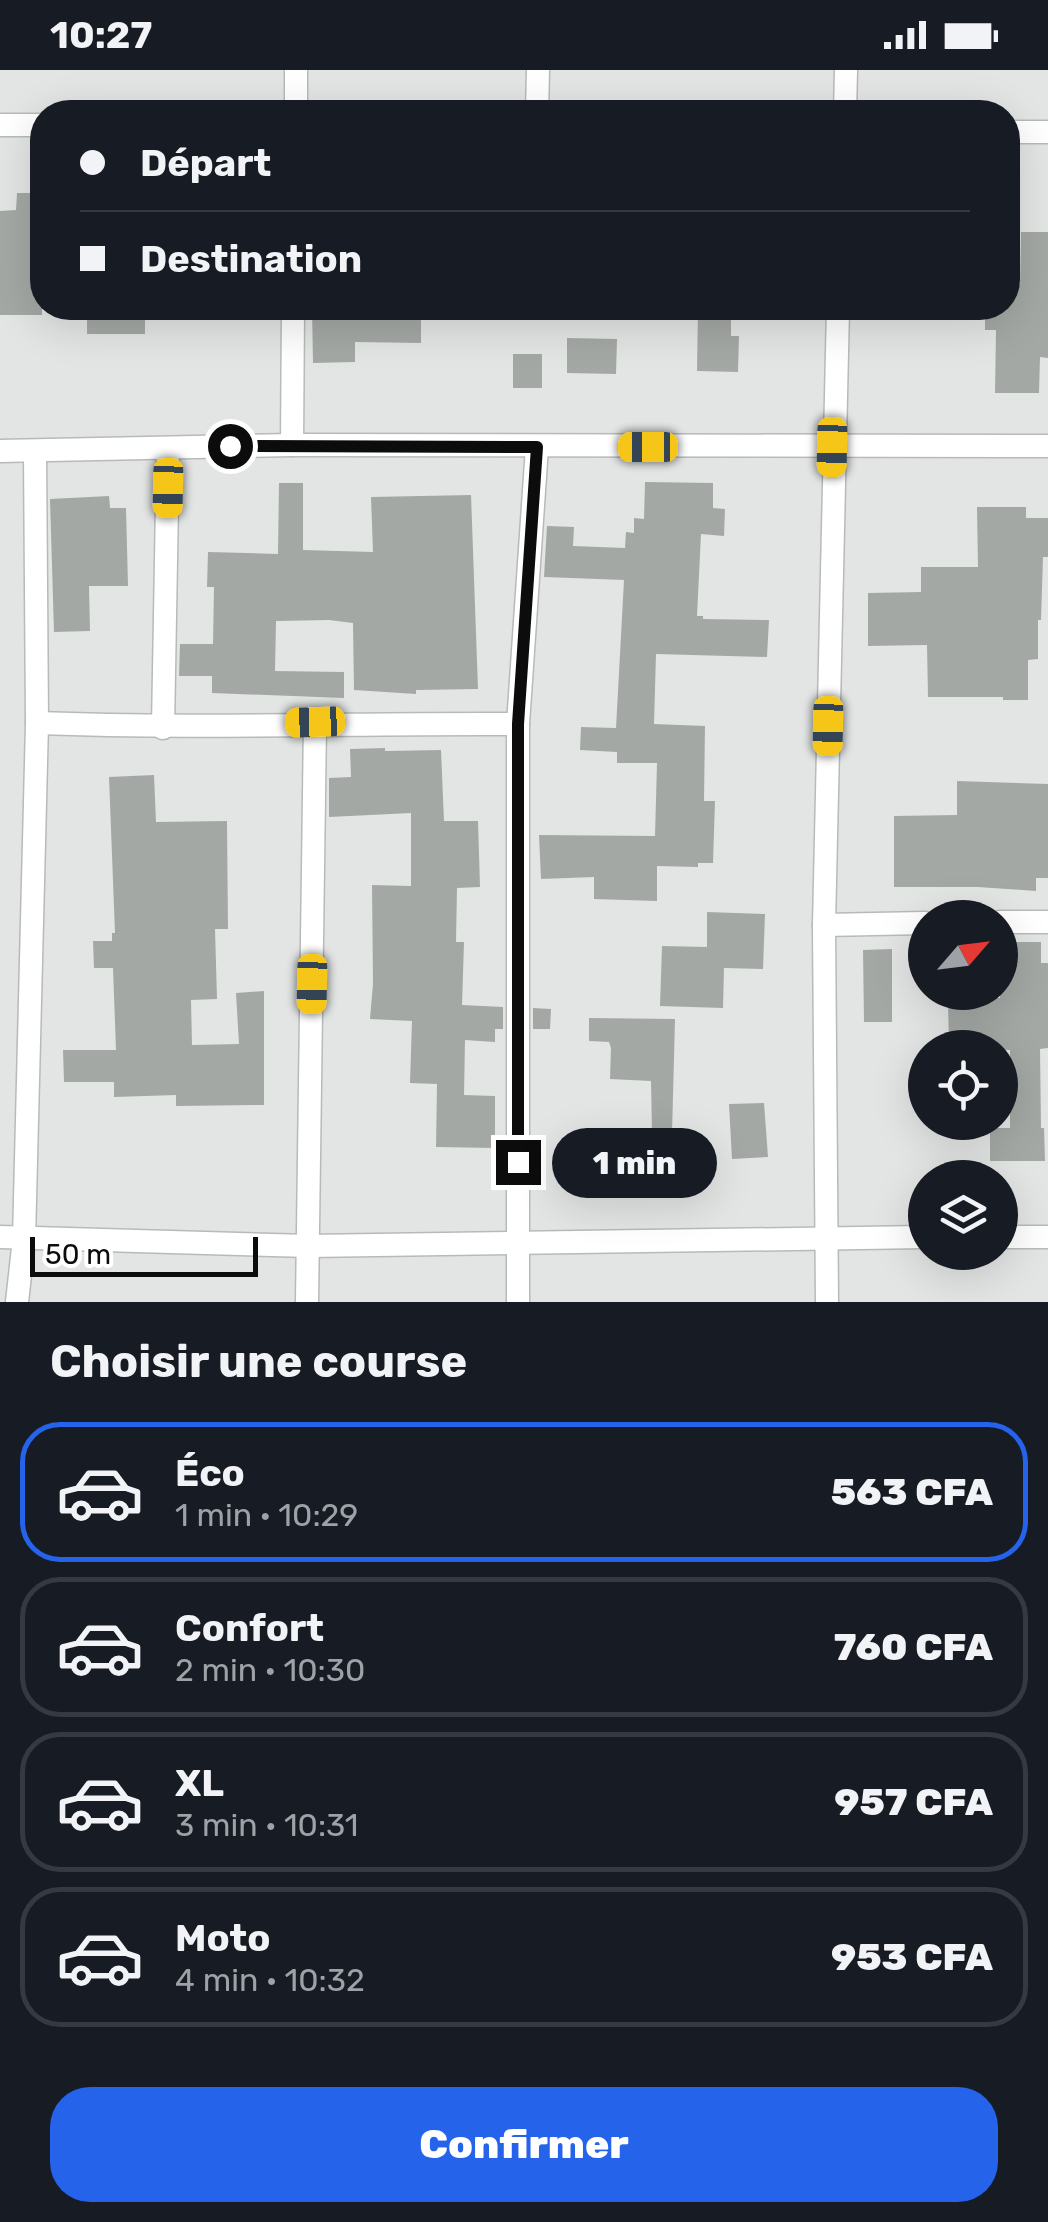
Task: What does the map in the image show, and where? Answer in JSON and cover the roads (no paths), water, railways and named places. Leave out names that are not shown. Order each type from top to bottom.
[{"type":"street","points":[[296,70],[296,100]]},
{"type":"street","points":[[538,70],[538,100]]},
{"type":"street","points":[[845,100],[846,70]]},
{"type":"street","points":[[0,125],[30,125]]},
{"type":"street","points":[[1020,132],[1048,132]]},
{"type":"street","points":[[292,445],[294,320]]},
{"type":"street","points":[[826,1302],[824,925],[837,320]]},
{"type":"street","points":[[0,451],[292,445],[1048,446]]},
{"type":"street","points":[[518,1302],[518,724],[537,447]]},
{"type":"street","points":[[163,728],[168,448]]},
{"type":"street","points":[[17,1302],[12,1238],[37,722],[36,451]]},
{"type":"street","points":[[37,722],[163,728],[315,722],[518,724]]},
{"type":"street","points":[[307,1302],[315,722]]},
{"type":"street","points":[[1018,922],[1048,922]]},
{"type":"street","points":[[824,925],[908,924]]},
{"type":"street","points":[[12,1238],[308,1246],[908,1236]]},
{"type":"street","points":[[1018,1237],[1048,1237]]}]
